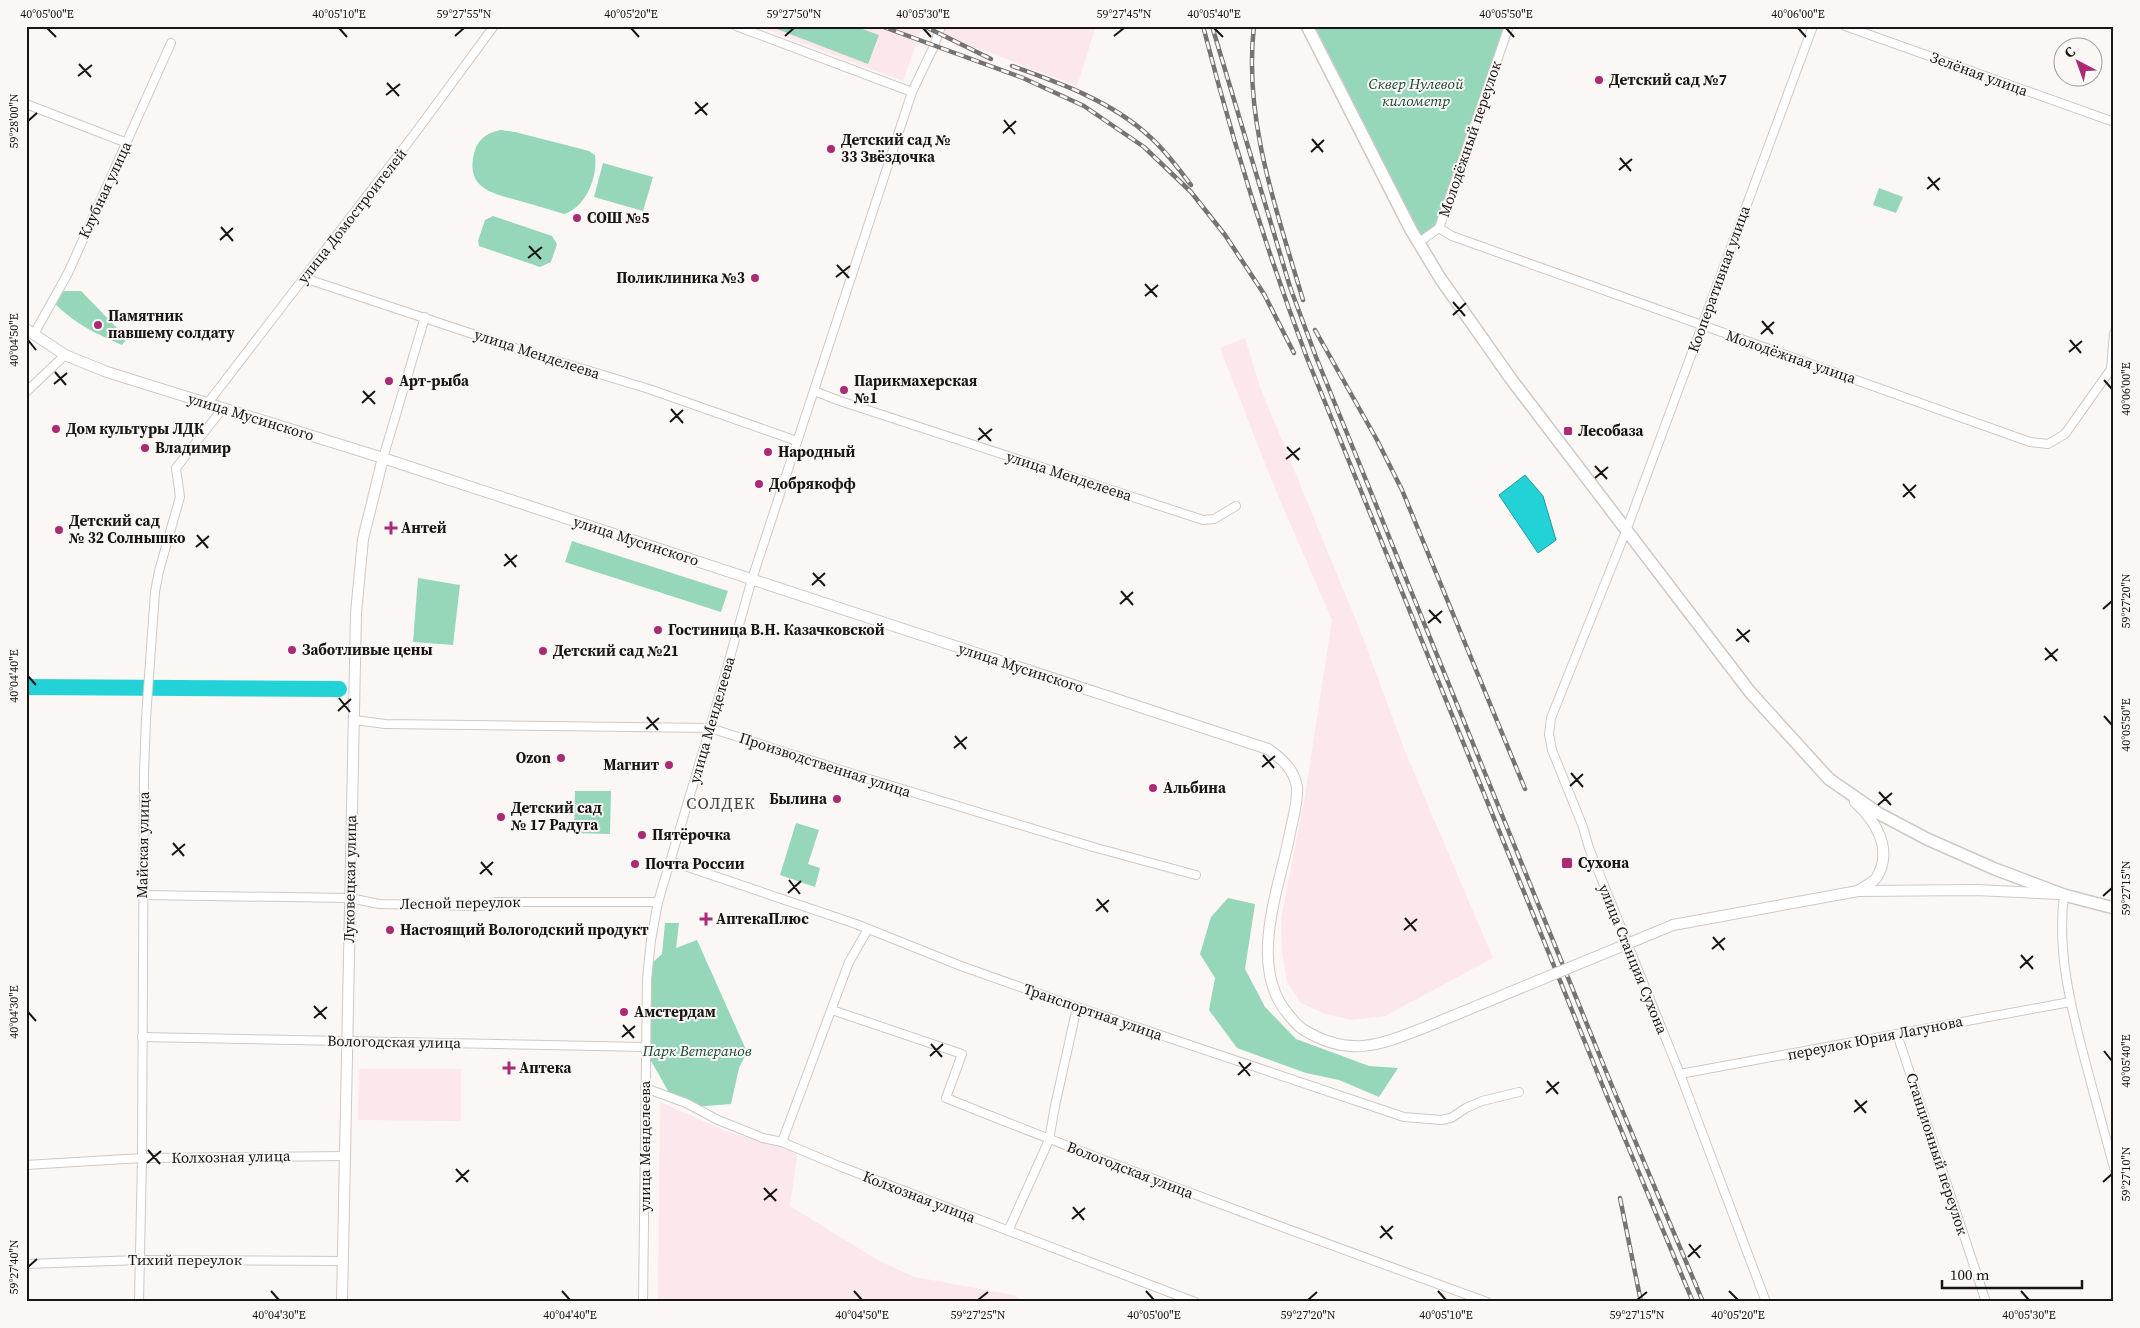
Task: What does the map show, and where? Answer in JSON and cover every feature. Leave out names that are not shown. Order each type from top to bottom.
[{"type":"main road","points":[[1307,26],[1418,243],[1440,278],[1511,380],[1750,692],[1829,778],[1878,813],[1927,839],[1995,869],[2064,895],[2114,908]]},
{"type":"street","name":"улица Домостроителей","points":[[207,404],[494,26]]},
{"type":"street","points":[[736,26],[912,92]]},
{"type":"street","name":"улица Менделеева","points":[[643,1302],[646,979],[650,940],[658,902],[752,579],[912,92],[934,46],[941,26]]},
{"type":"street","name":"Молодёжный переулок","points":[[1418,243],[1438,228],[1510,26]]},
{"type":"street","name":"Кооперативная улица","points":[[1626,531],[1812,26]]},
{"type":"street","name":"Зелёная улица","points":[[1845,26],[2114,122]]},
{"type":"street","name":"Клубная улица","points":[[30,332],[68,273],[171,43]]},
{"type":"street","points":[[26,104],[127,143]]},
{"type":"street","name":"Молодёжная улица","points":[[1438,228],[1452,236],[1702,327],[1861,380],[2030,442],[2053,443],[2065,434],[2113,371]]},
{"type":"street","name":"улица Менделеева","points":[[304,278],[527,352],[649,389],[797,441]]},
{"type":"street","points":[[383,458],[425,317]]},
{"type":"street","name":"улица Мусинского","points":[[30,332],[65,355],[107,372],[383,458],[1141,708],[1252,742],[1268,749],[1282,759],[1291,770],[1296,785],[1294,813],[1272,916],[1267,951],[1269,979],[1279,1004],[1298,1027],[1322,1041],[1353,1047],[1383,1044],[1673,925],[1858,891],[1976,890],[2064,895]]},
{"type":"street","points":[[2113,371],[2114,333]]},
{"type":"street","points":[[26,392],[65,355]]},
{"type":"street","name":"улица Менделеева","points":[[814,391],[1203,520],[1214,518],[1236,506]]},
{"type":"street","name":"Майская улица","points":[[139,1302],[142,1158],[142,895],[147,702],[155,592],[180,497],[176,468],[223,408]]},
{"type":"street","name":"Луковецкая улица","points":[[342,1302],[351,780],[355,720],[356,614],[362,539],[383,458]]},
{"type":"street","name":"улица Станция Сухона","points":[[1626,531],[1551,718],[1549,734],[1552,750],[1583,827],[1589,848],[1680,1074],[1766,1302]]},
{"type":"street","name":"Производственная улица","points":[[355,720],[385,724],[710,728],[869,780],[1093,847],[1196,875]]},
{"type":"street","points":[[1829,778],[1869,814],[1882,837],[1883,858],[1876,878],[1858,891]]},
{"type":"street","name":"Транспортная улица","points":[[670,861],[868,929],[961,966],[1077,1007],[1404,1117],[1441,1120],[1451,1118],[1466,1108],[1482,1101],[1519,1092]]},
{"type":"street","name":"Лесной переулок","points":[[142,895],[350,898],[379,904],[482,906],[496,902],[658,902]]},
{"type":"street","points":[[2064,895],[2062,944],[2070,1002],[2114,1168]]},
{"type":"street","points":[[782,1142],[850,962],[868,929]]},
{"type":"street","name":"переулок Юрия Лагунова","points":[[1680,1074],[2070,1002]]},
{"type":"street","points":[[1008,1231],[1049,1140],[1054,1106],[1077,1007]]},
{"type":"street","name":"Вологодская улица","points":[[832,1010],[962,1054],[946,1098],[1049,1140],[1488,1302]]},
{"type":"street","name":"Станционный переулок","points":[[1897,1034],[1986,1302]]},
{"type":"street","name":"Вологодская улица","points":[[142,1037],[645,1047]]},
{"type":"street","name":"Колхозная улица","points":[[645,1088],[686,1103],[718,1120],[753,1134],[782,1142],[839,1166],[1195,1302]]},
{"type":"street","name":"Колхозная улица","points":[[26,1165],[142,1158],[346,1156]]},
{"type":"street","name":"Тихий переулок","points":[[26,1264],[140,1260],[343,1261]]},
{"type":"shaded area","points":[[757,26],[1096,26],[1077,86],[922,27],[903,81]]},
{"type":"shaded area","points":[[1245,338],[1260,387],[1362,635],[1404,749],[1493,958],[1385,1016],[1351,1020],[1325,1014],[1301,1003],[1287,982],[1282,951],[1281,919],[1305,796],[1332,620],[1273,484],[1220,348]]},
{"type":"shaded area","points":[[359,1069],[461,1069],[461,1121],[358,1120]]},
{"type":"shaded area","points":[[660,1102],[730,1133],[798,1150],[790,1206],[879,1261],[915,1277],[1014,1295],[1023,1302],[658,1302]]},
{"type":"green space","points":[[778,26],[854,26],[879,35],[868,64],[777,29]]},
{"type":"green space","name":"Сквер Нулевой километр","points":[[1307,26],[1509,26],[1439,228],[1418,243]]},
{"type":"green space","points":[[501,130],[589,151],[595,155],[595,173],[589,190],[579,205],[564,214],[499,195],[482,187],[476,181],[473,173],[475,150],[485,136]]},
{"type":"green space","points":[[603,163],[653,177],[643,211],[594,197]]},
{"type":"green space","points":[[1879,188],[1903,197],[1896,213],[1873,205]]},
{"type":"green space","points":[[493,216],[552,236],[557,244],[551,262],[540,267],[479,246],[478,241],[485,220]]},
{"type":"green space","points":[[64,291],[81,291],[126,340],[122,345],[86,327],[54,303],[60,293]]},
{"type":"green space","points":[[572,541],[728,591],[721,612],[565,562]]},
{"type":"green space","points":[[418,578],[460,585],[453,645],[413,642]]},
{"type":"green space","points":[[575,791],[611,791],[610,834],[574,833]]},
{"type":"green space","points":[[796,823],[819,830],[808,864],[820,868],[815,887],[780,875]]},
{"type":"green space","points":[[1228,898],[1255,904],[1245,969],[1265,1007],[1296,1039],[1369,1066],[1398,1068],[1379,1097],[1339,1080],[1306,1073],[1237,1048],[1209,1010],[1215,978],[1200,954],[1211,917]]},
{"type":"green space","name":"Парк Ветеранов","points":[[665,923],[679,923],[676,948],[697,940],[747,1052],[739,1068],[731,1104],[693,1107],[672,1098],[650,1059],[651,964],[662,954]]},
{"type":"water","points":[[1525,475],[1543,496],[1556,540],[1538,553],[1499,495]]},
{"type":"waterway","points":[[26,687],[339,689]]},
{"type":"railway","points":[[881,26],[1023,78],[1084,106],[1144,147],[1191,192],[1225,235],[1264,294],[1294,353]]},
{"type":"railway","points":[[924,26],[991,59]]},
{"type":"railway","points":[[1203,26],[1250,194],[1307,358],[1604,1089],[1693,1302]]},
{"type":"railway","points":[[1212,26],[1290,287],[1316,357],[1612,1086],[1703,1302]]},
{"type":"railway","points":[[1254,26],[1253,96],[1258,130],[1273,199],[1303,300]]},
{"type":"railway","points":[[1012,66],[1066,86],[1102,103],[1118,113],[1155,141],[1191,185]]},
{"type":"railway","points":[[1315,330],[1377,440],[1402,490],[1525,789]]},
{"type":"railway","points":[[1620,1198],[1641,1302]]},
{"type":"place","name":"Детский сад №7","points":[[1599,80]]},
{"type":"place","name":"Детский сад № 33 Звёздочка","points":[[831,149]]},
{"type":"place","name":"СОШ №5","points":[[577,218]]},
{"type":"place","name":"Поликлиника №3","points":[[755,278]]},
{"type":"place","name":"Памятник павшему солдату","points":[[98,325]]},
{"type":"place","name":"Арт-рыба","points":[[389,381]]},
{"type":"place","name":"Парикмахерская №1","points":[[844,390]]},
{"type":"place","name":"Дом культуры ЛДК","points":[[56,429]]},
{"type":"place","name":"Лесобаза","points":[[1568,431]]},
{"type":"place","name":"Владимир","points":[[145,448]]},
{"type":"place","name":"Народный","points":[[768,452]]},
{"type":"place","name":"Добрякофф","points":[[759,484]]},
{"type":"place","name":"Антей","points":[[391,528]]},
{"type":"place","name":"Детский сад № 32 Солнышко","points":[[59,530]]},
{"type":"place","name":"Гостиница В.Н. Казачковской","points":[[658,630]]},
{"type":"place","name":"Заботливые цены","points":[[292,650]]},
{"type":"place","name":"Детский сад №21","points":[[543,651]]},
{"type":"place","name":"Ozon","points":[[561,758]]},
{"type":"place","name":"Магнит","points":[[669,765]]},
{"type":"place","name":"Альбина","points":[[1153,788]]},
{"type":"place","name":"Былина","points":[[837,799]]},
{"type":"place","name":"Детский сад № 17 Радуга","points":[[501,817]]},
{"type":"place","name":"Пятёрочка","points":[[642,835]]},
{"type":"place","name":"Сухона","points":[[1567,863]]},
{"type":"place","name":"Почта России","points":[[635,864]]},
{"type":"place","name":"АптекаПлюс","points":[[706,919]]},
{"type":"place","name":"Настоящий Вологодский продукт","points":[[390,930]]},
{"type":"place","name":"Амстердам","points":[[624,1012]]},
{"type":"place","name":"Аптека","points":[[509,1068]]},
{"type":"district","name":"СОЛДЕК","points":[[721,803]]}]
